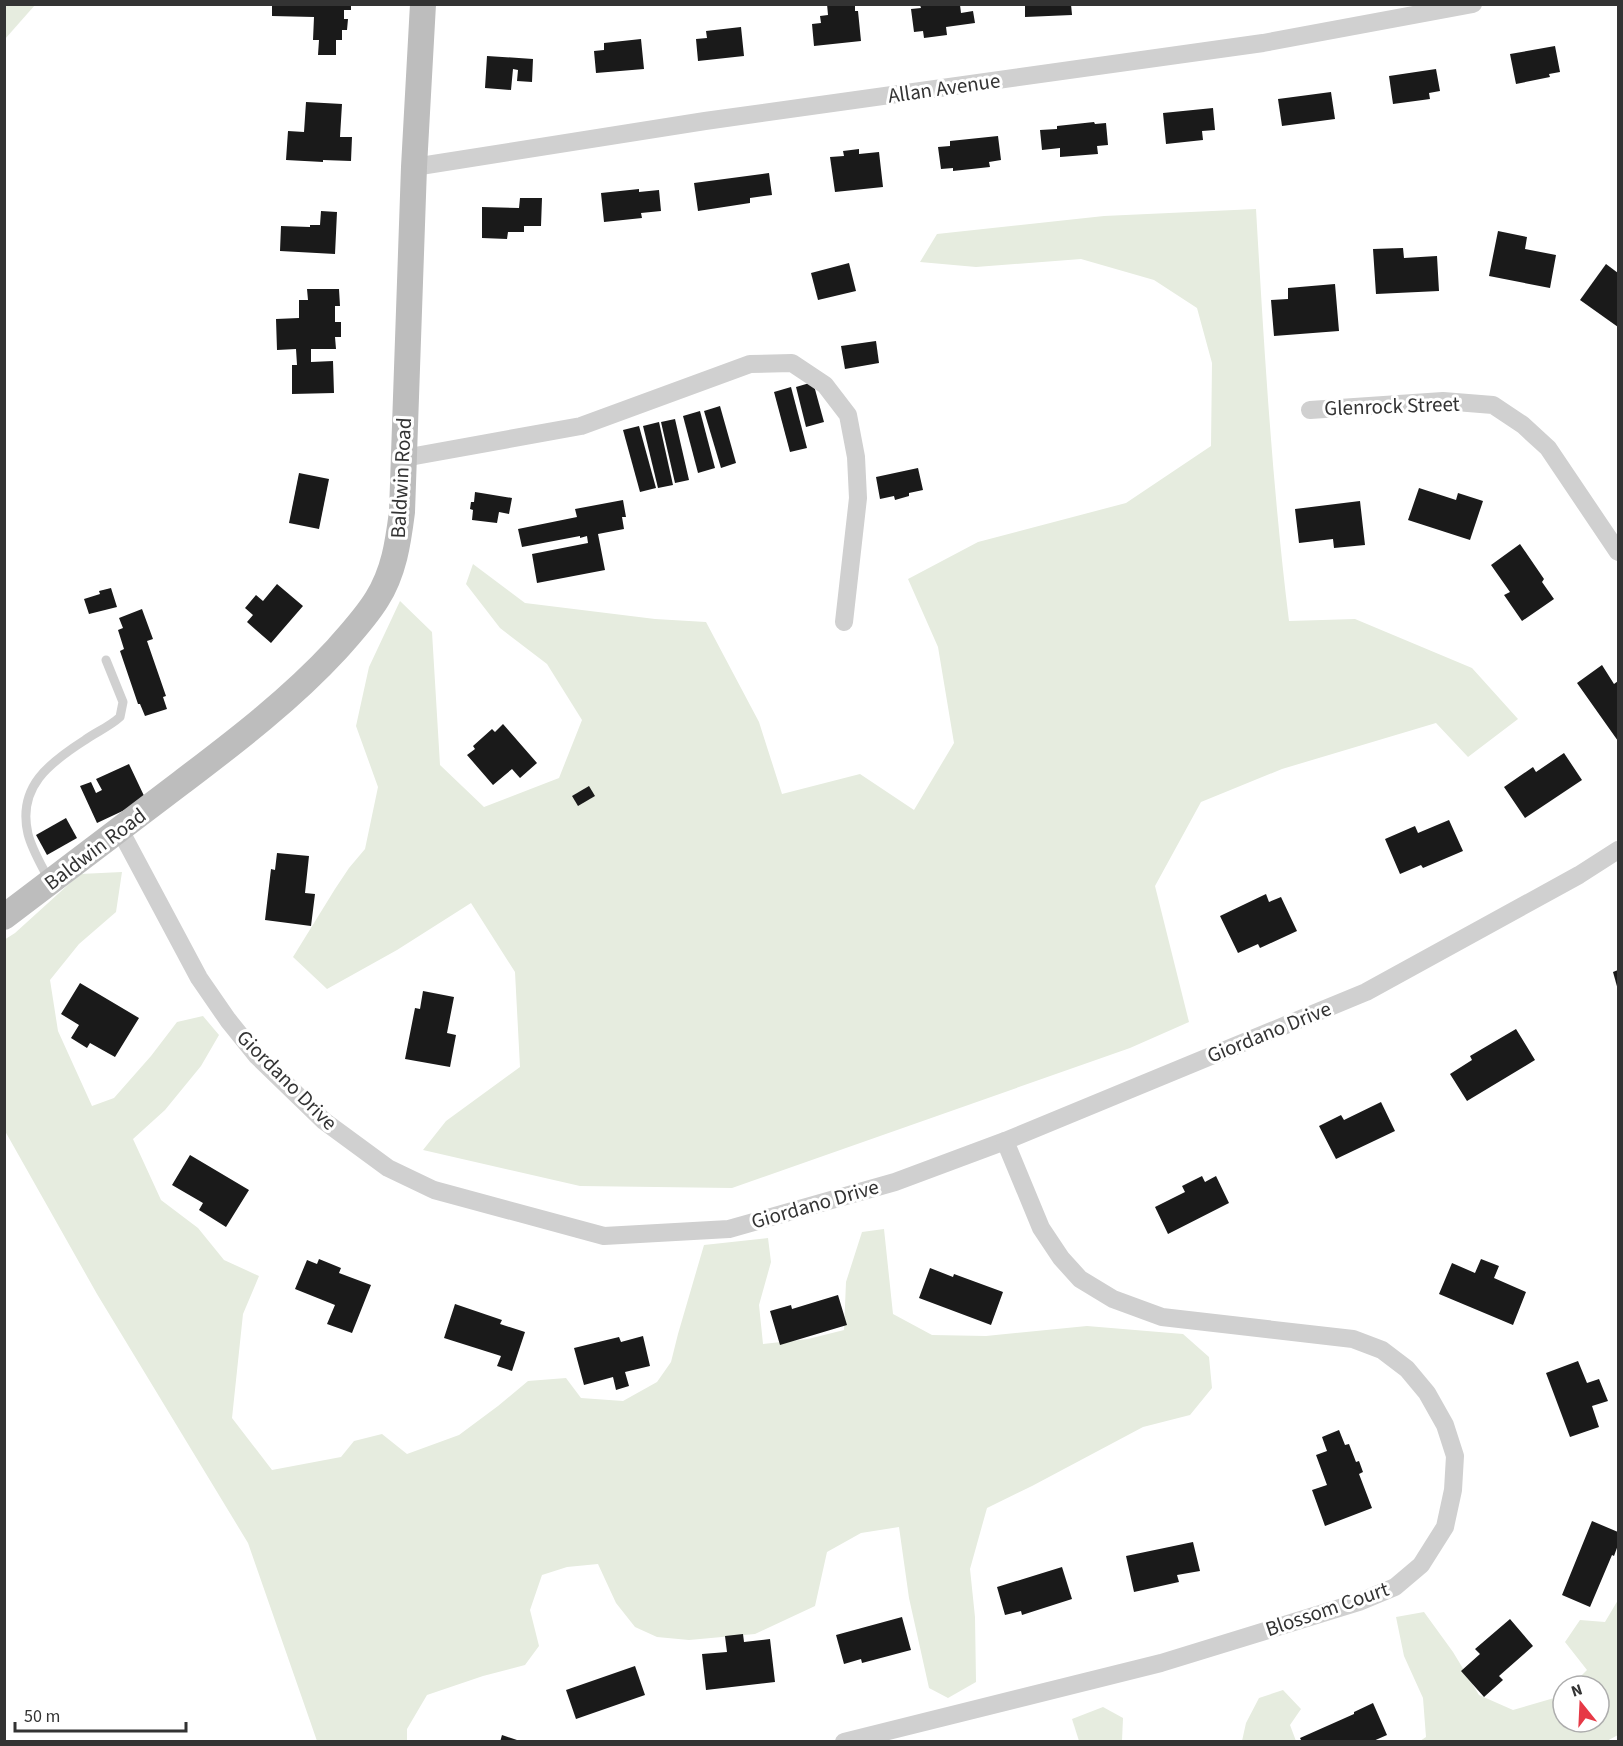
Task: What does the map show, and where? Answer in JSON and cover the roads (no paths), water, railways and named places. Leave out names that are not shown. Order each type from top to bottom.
[{"type":"street","name":"Baldwin Road","points":[[4,917],[277,707],[319,668],[354,630],[377,599],[389,575],[397,549],[402,512],[414,167],[423,4]]},
{"type":"street","name":"Allan Avenue","points":[[414,167],[705,121],[1263,43],[1446,7],[1473,4]]},
{"type":"street","points":[[404,458],[581,426],[750,364],[792,363],[825,385],[848,415],[856,457],[858,498],[844,622]]},
{"type":"street","name":"Glenrock Street","points":[[1310,410],[1443,401],[1493,405],[1523,425],[1548,448],[1618,552]]},
{"type":"street","name":"Giordano Drive","points":[[120,830],[199,978],[228,1020],[257,1056],[324,1121],[388,1168],[435,1190],[604,1236],[729,1229],[895,1182],[1005,1141],[1365,992],[1579,875],[1618,850]]},
{"type":"street","name":"Blossom Court","points":[[844,1742],[1161,1663],[1359,1602],[1395,1587],[1421,1565],[1444,1527],[1453,1490],[1455,1456],[1445,1425],[1427,1393],[1407,1370],[1382,1350],[1353,1340],[1161,1317],[1113,1299],[1080,1279],[1061,1258],[1041,1227],[1005,1141]]},
{"type":"lane","points":[[50,883],[28,836],[25,814],[28,794],[39,777],[57,758],[120,717],[123,702],[106,660]]}]
